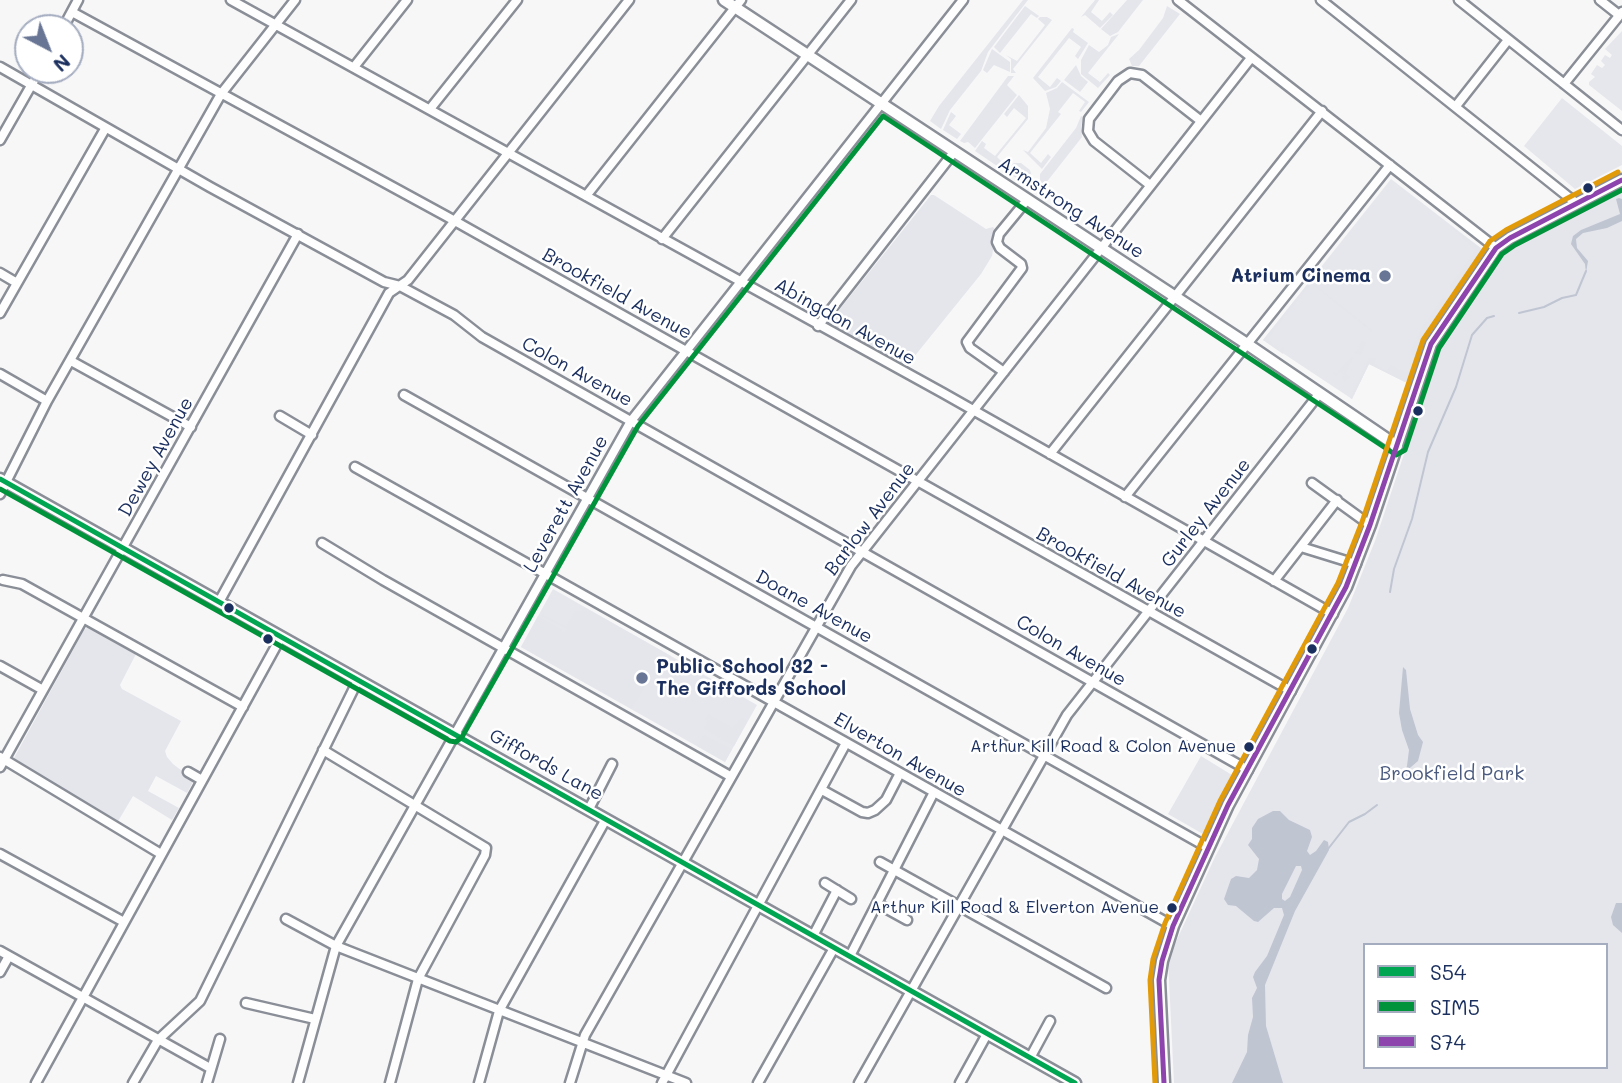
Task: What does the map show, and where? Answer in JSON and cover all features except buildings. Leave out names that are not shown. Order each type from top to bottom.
[{"type":"street","points":[[72,12],[78,0]]},
{"type":"street","name":"Abingdon Avenue","points":[[230,0],[973,410],[1333,614]]},
{"type":"street","points":[[0,494],[3,481],[47,401],[221,94],[295,0]]},
{"type":"street","points":[[354,67],[407,0]]},
{"type":"street","points":[[430,109],[517,0]]},
{"type":"street","points":[[219,602],[389,293],[408,280],[629,0]]},
{"type":"street","name":"Armstrong Avenue","points":[[724,0],[738,4],[881,104],[1247,344],[1397,446]]},
{"type":"street","points":[[662,239],[851,0]]},
{"type":"street","name":"Leverett Avenue","points":[[298,1083],[336,946],[631,421],[963,0]]},
{"type":"street","points":[[1178,0],[1496,248]]},
{"type":"street","points":[[1321,0],[1576,203]]},
{"type":"street","points":[[1459,0],[1622,130]]},
{"type":"street","points":[[1564,84],[1621,14],[1600,0]]},
{"type":"street","points":[[586,196],[738,4]]},
{"type":"street","name":"Brookfield Avenue","points":[[72,12],[454,221],[1291,691]]},
{"type":"street","points":[[1456,106],[1508,40]]},
{"type":"street","name":"Barlow Avenue","points":[[570,1083],[581,1042],[815,626],[861,551],[1251,58]]},
{"type":"street","name":"Colon Avenue","points":[[0,67],[177,169],[384,282],[400,286],[454,315],[482,337],[1248,770]]},
{"type":"street","points":[[1150,185],[1094,141],[1088,131],[1089,119],[1118,81],[1130,73],[1142,75],[1201,121]]},
{"type":"street","points":[[0,140],[31,86]]},
{"type":"street","points":[[1050,454],[1322,111]]},
{"type":"street","points":[[0,313],[105,128]]},
{"type":"street","points":[[818,326],[954,152]]},
{"type":"street","points":[[1125,497],[1390,164]]},
{"type":"street","points":[[1164,1083],[1160,980],[1162,961],[1173,926],[1207,847],[1333,614],[1356,564],[1431,344],[1496,248],[1510,238],[1622,180]]},
{"type":"street","points":[[1004,372],[967,344],[1022,268],[997,242],[999,234],[1027,200]]},
{"type":"street","name":"Dewey Avenue","points":[[1,761],[85,618],[298,234]]},
{"type":"street","points":[[0,273],[17,283]]},
{"type":"street","points":[[71,360],[191,427]]},
{"type":"street","points":[[0,374],[47,401]]},
{"type":"street","name":"Gurley Avenue","points":[[859,1083],[1067,715],[1320,394]]},
{"type":"street","name":"Doane Avenue","points":[[404,395],[1207,847]]},
{"type":"street","points":[[280,416],[312,435]]},
{"type":"street","name":"Elverton Avenue","points":[[355,467],[1173,926]]},
{"type":"street","name":"Giffords Lane","points":[[3,481],[911,990],[1030,1058],[1060,1079],[1075,1083]]},
{"type":"street","points":[[1312,483],[1370,526]]},
{"type":"street","points":[[1274,581],[1337,500]]},
{"type":"street","points":[[322,543],[730,776]]},
{"type":"street","points":[[1301,547],[1356,564]]},
{"type":"street","points":[[3,580],[22,584],[243,707]]},
{"type":"street","points":[[36,1083],[281,637]]},
{"type":"street","points":[[0,666],[43,690]]},
{"type":"street","points":[[134,1083],[158,1040],[200,1001],[358,680]]},
{"type":"street","points":[[664,1079],[846,743]]},
{"type":"street","points":[[323,750],[486,848],[485,855],[418,979],[390,1083]]},
{"type":"street","points":[[1,761],[162,854]]},
{"type":"street","points":[[589,809],[612,764]]},
{"type":"street","points":[[188,772],[202,780]]},
{"type":"street","points":[[822,790],[862,812],[869,813],[886,800],[900,773]]},
{"type":"street","points":[[850,956],[934,792]]},
{"type":"street","points":[[479,1083],[499,1010],[606,819]]},
{"type":"street","points":[[0,854],[124,922]]},
{"type":"street","points":[[880,862],[1106,988]]},
{"type":"street","points":[[825,883],[851,899]]},
{"type":"street","points":[[813,936],[837,890]]},
{"type":"street","points":[[878,904],[907,920]]},
{"type":"street","points":[[286,919],[336,946],[581,1042],[664,1079],[686,1083]]},
{"type":"street","points":[[758,1083],[834,948]]},
{"type":"street","points":[[0,951],[210,1068]]},
{"type":"street","points":[[0,972],[9,956]]},
{"type":"street","points":[[246,1003],[315,1019]]},
{"type":"street","points":[[1030,1058],[1050,1021]]},
{"type":"street","points":[[960,1083],[987,1034]]},
{"type":"street","points":[[206,1083],[220,1039]]},
{"type":"shaded area","points":[[1622,31],[1622,111],[1589,85],[1589,82],[1595,77],[1591,74],[1597,65],[1602,68],[1605,65],[1601,61],[1605,55],[1610,58],[1612,55],[1605,49]]},
{"type":"shaded area","points":[[1562,98],[1622,146],[1622,165],[1575,189],[1524,146]]},
{"type":"shaded area","points":[[1391,179],[1482,249],[1424,334],[1409,379],[1405,382],[1369,364],[1352,399],[1263,340]]},
{"type":"shaded area","points":[[1616,199],[1622,199],[1622,221],[1607,228],[1583,233],[1576,239],[1577,248],[1588,261],[1586,273],[1585,264],[1571,244],[1573,236],[1620,214]]},
{"type":"shaded area","name":"Public School 32 - The Giffords School","points":[[553,589],[757,705],[725,762],[521,647]]},
{"type":"shaded area","points":[[1403,667],[1406,670],[1410,709],[1423,742],[1418,761],[1404,773],[1409,750],[1399,713]]},
{"type":"shaded area","points":[[1273,811],[1280,811],[1289,820],[1310,830],[1312,837],[1307,851],[1310,855],[1324,840],[1328,842],[1329,850],[1295,911],[1265,985],[1266,1026],[1283,1083],[1232,1083],[1247,1052],[1253,1017],[1252,998],[1257,988],[1253,977],[1267,956],[1284,915],[1282,908],[1274,908],[1258,922],[1254,921],[1236,906],[1228,905],[1224,899],[1231,879],[1236,876],[1249,878],[1257,870],[1259,859],[1248,845],[1252,839],[1252,828],[1258,819]],"holes":[[[1296,866],[1301,866],[1302,870],[1290,897],[1285,901],[1282,894]]]},
{"type":"shaded area","points":[[1616,903],[1622,903],[1622,933],[1613,925],[1611,917]]},
{"type":"green space","points":[[1023,0],[1028,0],[988,52],[981,71],[950,110],[941,129],[930,121],[939,106]]},
{"type":"green space","points":[[1095,0],[1099,0],[1091,12],[1102,21],[1110,12],[1113,15],[1100,28],[1085,15],[1081,17]]},
{"type":"green space","points":[[1127,0],[1143,0],[1118,32],[1110,36],[1101,29]]},
{"type":"green space","points":[[1025,6],[1039,16],[1037,18],[1031,14],[1000,53],[994,47]]},
{"type":"green space","points":[[1167,6],[1180,14],[1139,66],[1132,66],[1129,59],[1163,18]]},
{"type":"green space","points":[[1040,17],[1052,20],[1013,69],[1016,73],[1011,73],[1011,59],[1006,55],[1017,61],[1045,25],[1038,19]]},
{"type":"green space","points":[[1072,28],[1073,32],[1088,43],[1078,59],[1075,56],[1081,47],[1069,38],[1038,77],[1050,87],[1057,78],[1061,81],[1056,87],[1045,91],[1033,78]]},
{"type":"green space","points":[[1119,34],[1088,73],[1100,82],[1108,73],[1110,75],[1098,88],[1081,74],[1081,60],[1089,45],[1099,52],[1108,45],[1111,37]]},
{"type":"green space","points":[[992,49],[1010,62],[1010,72],[994,65],[987,73],[983,70]]},
{"type":"green space","points":[[1076,65],[1081,76],[1088,82],[1080,92],[1064,80]]},
{"type":"green space","points":[[1008,76],[1014,76],[1007,85],[1017,95],[975,148],[968,142],[960,141]]},
{"type":"green space","points":[[1062,82],[1089,102],[1079,111],[1085,102],[1073,93],[1058,112],[1061,114],[1030,153],[1041,163],[1048,154],[1051,157],[1042,169],[1023,150],[1028,152],[1046,128],[1050,109],[1046,93],[1057,88]]},
{"type":"green space","points":[[1019,95],[1028,106],[1028,119],[997,157],[1001,161],[997,166],[975,151],[982,141],[986,144],[984,148],[995,156],[1026,118],[1014,108],[1007,117],[1004,114]]},
{"type":"green space","points":[[951,112],[956,116],[949,125],[961,134],[957,139],[943,130]]},
{"type":"green space","points":[[1081,116],[1082,137],[1038,193],[1036,192],[1040,184],[1040,174],[1076,128]]},
{"type":"green space","points":[[1014,163],[1021,163],[1030,170],[1033,180],[1030,187],[1004,170]]},
{"type":"green space","name":"Brookfield Park","points":[[1622,192],[1622,1083],[1174,1083],[1168,959],[1215,857],[1348,608],[1375,541],[1446,335],[1500,259],[1517,245]]},
{"type":"green space","points":[[931,195],[986,229],[993,227],[996,231],[992,256],[981,274],[905,368],[827,325]]},
{"type":"green space","points":[[1448,224],[1482,249],[1454,290],[1450,287],[1475,251]]},
{"type":"green space","points":[[1310,281],[1372,332],[1311,283],[1267,339],[1280,350],[1285,346],[1283,354],[1263,340]]},
{"type":"green space","points":[[1443,298],[1447,300],[1424,334],[1415,361],[1411,351],[1421,330]]},
{"type":"green space","points":[[1363,340],[1366,343],[1361,355],[1355,354],[1346,373],[1350,377],[1344,381],[1342,379],[1345,375],[1341,372],[1337,376],[1331,371],[1337,373]]},
{"type":"green space","points":[[1370,357],[1376,358],[1375,364],[1387,371],[1392,364],[1397,369],[1411,373],[1409,379],[1405,382],[1369,364],[1352,399],[1350,398]]},
{"type":"green space","points":[[584,607],[671,656],[657,681],[649,678],[632,709],[521,647],[538,616],[565,632],[567,629],[541,616],[542,614],[566,626],[576,610],[581,611]]},
{"type":"green space","points":[[88,627],[109,636],[136,654],[120,685],[122,689],[181,721],[165,751],[173,764],[194,780],[187,793],[156,776],[148,791],[179,808],[172,820],[133,796],[117,823],[14,758]]},
{"type":"green space","points":[[708,714],[733,728],[741,718],[747,722],[734,746],[721,739],[721,735],[719,738],[704,728]]},
{"type":"green space","points":[[704,735],[732,749],[725,762],[697,746]]},
{"type":"green space","points":[[1201,756],[1232,775],[1203,834],[1168,814]]},
{"type":"waterway","points":[[1519,313],[1576,295],[1586,271]]},
{"type":"waterway","points":[[1390,592],[1394,569],[1412,519],[1428,452],[1456,387],[1472,335],[1487,318],[1494,316]]},
{"type":"waterway","points":[[1328,849],[1349,822],[1377,805]]},
{"type":"transit line","name":"SIM5","points":[[0,489],[456,742],[462,737],[638,426],[883,116],[1396,455],[1405,450],[1439,348],[1502,254],[1622,190]]},
{"type":"transit line","points":[[1155,1083],[1150,980],[1153,959],[1165,923],[1220,801],[1338,583],[1362,522],[1423,340],[1490,241],[1618,172]]},
{"type":"transit line","name":"S74","points":[[1164,1083],[1159,980],[1173,926],[1228,805],[1346,587],[1370,525],[1431,344],[1496,248],[1510,238],[1622,180]]},
{"type":"transit line","name":"S54","points":[[0,479],[1075,1083]]},
{"type":"place","name":"Atrium Cinema","points":[[1385,276]]},
{"type":"place","name":"Public School 32 - The Giffords School","points":[[642,678]]},
{"type":"place","name":"Arthur Kill Road & Colon Avenue","points":[[1249,747]]},
{"type":"place","name":"Arthur Kill Road & Elverton Avenue","points":[[1172,908]]}]
